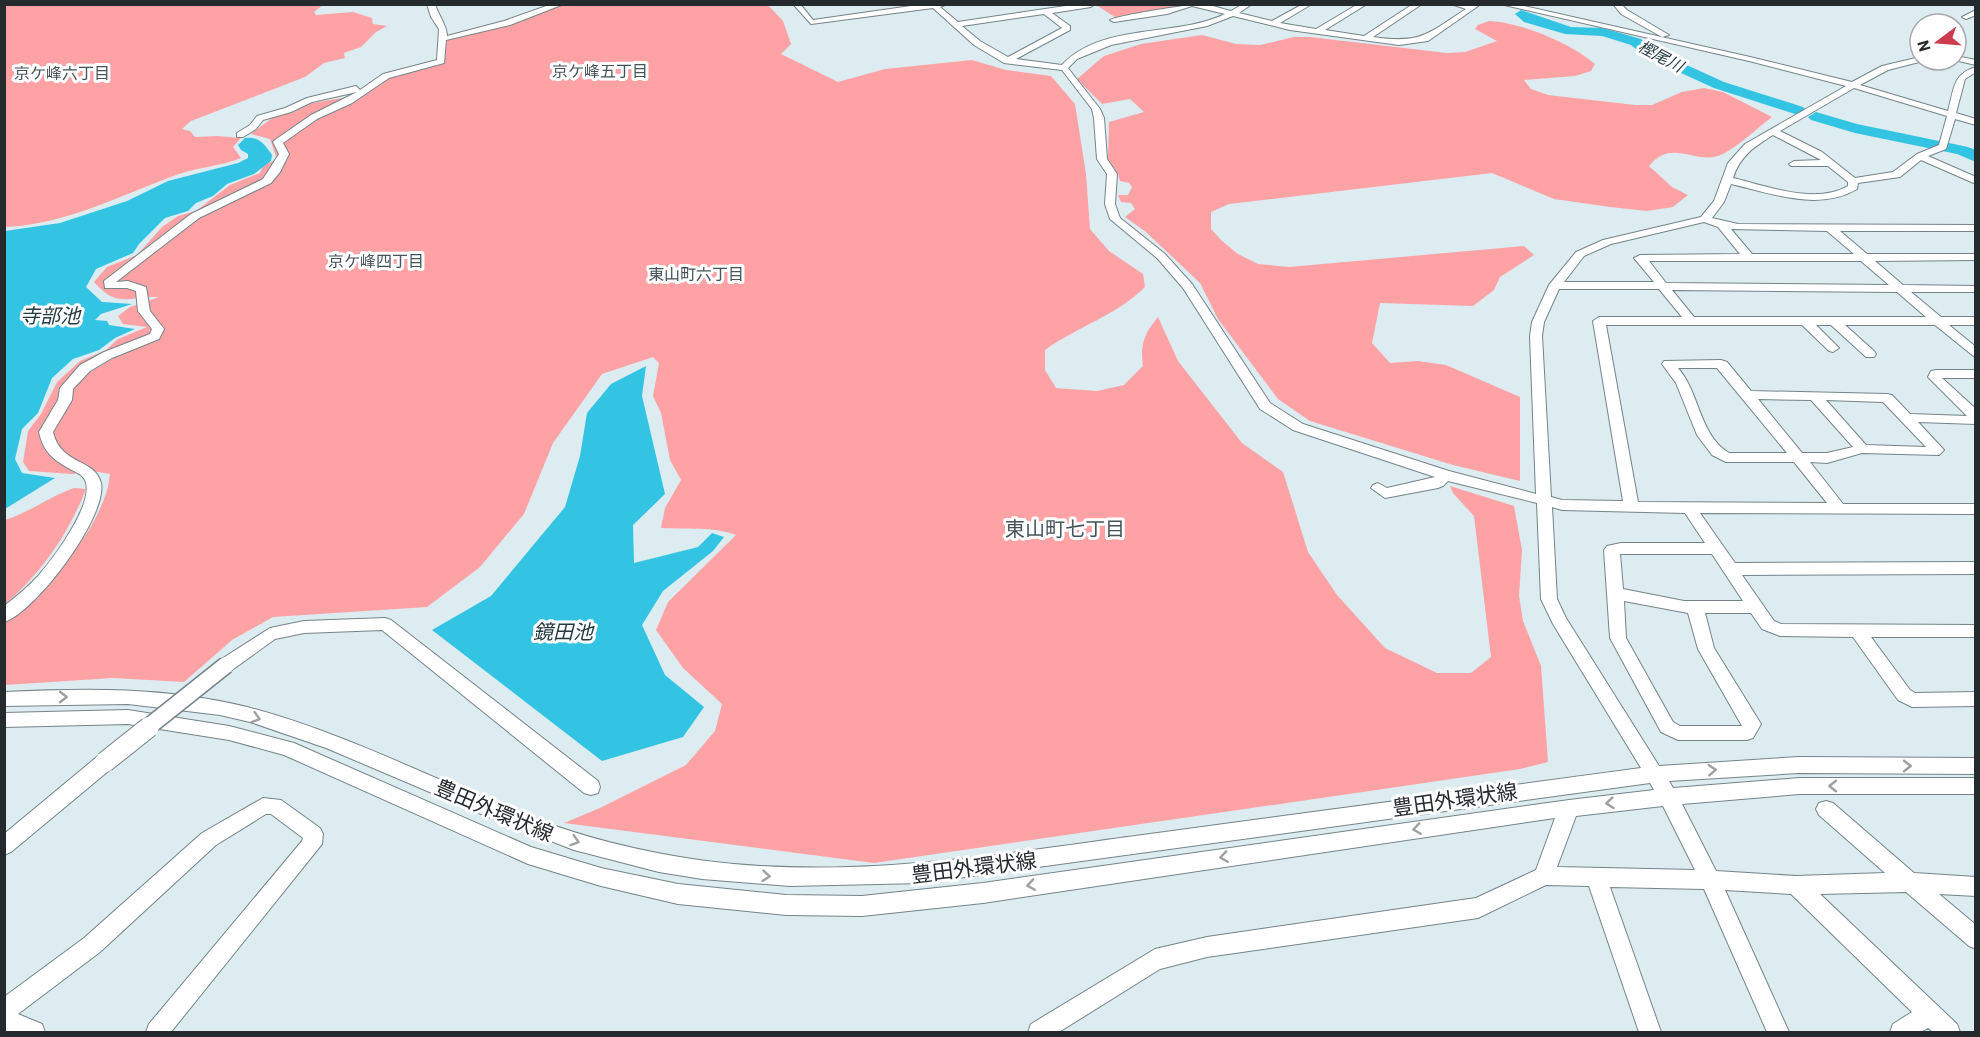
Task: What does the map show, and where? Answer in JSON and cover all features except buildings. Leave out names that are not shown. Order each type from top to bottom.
[{"type":"street","points":[[4,616],[43,581],[67,548],[93,502],[96,485],[89,474],[70,464],[49,448],[46,432],[65,400],[67,388],[85,368],[108,355],[155,336],[158,329],[145,315],[140,302],[141,289],[128,284],[109,286],[110,281],[195,216],[267,181],[275,172],[284,154],[278,142],[314,117],[350,101],[386,76],[441,61],[443,29],[435,17],[431,4]]},
{"type":"street","points":[[442,39],[507,23],[561,4]]},
{"type":"street","points":[[796,4],[811,22],[944,4]]},
{"type":"street","points":[[807,17],[896,4]]},
{"type":"street","points":[[1121,26],[1110,18],[1171,11],[1189,4]]},
{"type":"street","points":[[1194,4],[1273,24],[1399,43],[1420,41],[1475,6]]},
{"type":"street","points":[[1064,68],[1068,62],[1100,45],[1133,34],[1206,25],[1249,4]]},
{"type":"street","points":[[1273,24],[1309,4]]},
{"type":"street","points":[[1317,32],[1364,4]]},
{"type":"street","points":[[1365,39],[1419,4]]},
{"type":"street","points":[[1454,4],[1475,6]]},
{"type":"street","points":[[1503,4],[1671,41],[1852,86],[1976,122]]},
{"type":"street","points":[[1547,4],[1552,9],[1548,14]]},
{"type":"street","points":[[1616,4],[1624,12],[1667,36],[1671,41]]},
{"type":"street","points":[[934,5],[987,52],[1035,67],[1064,68]]},
{"type":"street","points":[[956,25],[1091,5],[1099,10]]},
{"type":"street","points":[[1007,60],[1067,28],[1046,12]]},
{"type":"street","points":[[1778,1032],[1710,880],[1668,796],[1559,620],[1549,599],[1536,336],[1538,322],[1556,285],[1575,258],[1590,248],[1705,219],[1716,208],[1728,173],[1737,156],[1748,146],[1885,68],[1908,62]]},
{"type":"street","points":[[1064,68],[1096,109],[1099,118],[1102,159],[1112,174],[1110,204],[1115,219],[1161,256],[1188,286],[1265,406],[1298,427],[1445,475],[1562,505],[1976,509]]},
{"type":"street","points":[[240,135],[253,127],[261,118],[288,110],[310,100],[343,94],[355,89],[373,76],[396,70],[416,69]]},
{"type":"street","points":[[1772,131],[1797,141],[1831,163],[1853,181],[1896,175],[1920,156],[1944,146],[1950,114],[1961,78],[1976,69]]},
{"type":"street","points":[[1920,156],[1976,181]]},
{"type":"street","points":[[1794,164],[1831,163]]},
{"type":"street","points":[[1727,180],[1824,197],[1848,191],[1853,187],[1853,181]]},
{"type":"street","points":[[1705,219],[1738,227],[1976,228]]},
{"type":"street","points":[[1721,224],[1749,257]]},
{"type":"street","points":[[1829,227],[1976,354]]},
{"type":"street","points":[[1690,320],[1640,258],[1976,257]]},
{"type":"street","points":[[1556,285],[1976,288]]},
{"type":"street","points":[[1631,506],[1598,323],[1602,320],[1976,321]]},
{"type":"street","points":[[1805,321],[1833,348]]},
{"type":"street","points":[[1834,321],[1870,354]]},
{"type":"street","points":[[1747,395],[1883,396],[1890,399],[1936,451],[1862,449],[1835,457],[1798,458],[1726,457],[1716,453],[1708,441],[1682,381],[1668,364],[1717,363],[1722,365],[1747,395],[1798,458],[1839,508]]},
{"type":"street","points":[[1976,374],[1936,374],[1934,377],[1976,418]]},
{"type":"street","points":[[1815,396],[1862,449]]},
{"type":"street","points":[[1907,418],[1976,418]]},
{"type":"street","points":[[1378,488],[1385,493],[1438,483],[1445,475]]},
{"type":"street","points":[[1689,508],[1768,625],[1780,630],[1976,631]]},
{"type":"street","points":[[1695,607],[1706,650],[1752,724],[1747,733],[1678,733],[1667,727],[1618,638],[1612,550],[1616,548],[1716,549]]},
{"type":"street","points":[[1730,569],[1976,568]]},
{"type":"street","points":[[1616,593],[1684,607],[1755,607]]},
{"type":"street","points":[[4,846],[243,650],[270,634],[304,627],[385,624],[591,787]]},
{"type":"street","points":[[1858,631],[1904,695],[1912,699],[1976,699]]},
{"type":"street","name":"豊田外環状線","points":[[4,699],[142,698],[197,704],[250,715],[308,735],[496,813],[575,841],[669,864],[774,877],[866,878],[922,874],[1654,774],[1799,765],[1976,766]]},
{"type":"street","name":"豊田外環状線","points":[[4,720],[128,717],[229,733],[288,748],[528,855],[591,874],[678,894],[786,905],[862,906],[983,892],[1569,808],[1668,796],[1800,786],[1976,786]]},
{"type":"street","points":[[4,1011],[92,945],[209,839],[263,807],[274,806],[314,834],[312,844],[158,1032]]},
{"type":"street","points":[[1544,876],[1569,808]]},
{"type":"street","points":[[1826,809],[1976,939]]},
{"type":"street","points":[[1039,1032],[1155,960],[1207,947],[1478,908],[1544,876],[1710,880],[1796,885],[1912,882],[1976,887]]},
{"type":"street","points":[[1597,879],[1650,1032]]},
{"type":"street","points":[[1796,885],[1949,1032]]},
{"type":"street","points":[[1901,1032],[1930,1014]]},
{"type":"street","points":[[4,1020],[33,1032]]},
{"type":"shaded area","points":[[5,4],[323,5],[314,12],[316,15],[353,12],[372,18],[373,24],[387,26],[376,32],[361,47],[344,53],[345,58],[324,63],[305,77],[191,121],[182,129],[190,131],[195,137],[241,138],[233,147],[241,158],[179,174],[73,214],[28,225],[5,227]]},
{"type":"shaded area","points":[[564,5],[768,5],[783,21],[791,44],[781,54],[838,82],[885,69],[972,60],[1006,70],[1051,76],[1075,104],[1086,174],[1090,229],[1109,251],[1143,274],[1145,287],[1122,305],[1045,350],[1045,370],[1056,388],[1097,391],[1124,385],[1143,366],[1144,340],[1158,317],[1178,361],[1242,443],[1283,472],[1308,552],[1337,595],[1385,648],[1437,673],[1471,673],[1491,657],[1474,516],[1453,493],[1450,486],[1514,506],[1522,550],[1519,596],[1523,621],[1541,666],[1548,762],[1520,769],[874,863],[564,823],[600,808],[686,765],[715,731],[722,704],[683,668],[656,630],[668,602],[736,535],[709,529],[661,528],[665,508],[681,480],[670,460],[661,413],[653,396],[659,363],[653,357],[602,374],[553,443],[524,514],[480,567],[427,607],[273,617],[232,640],[184,682],[113,678],[5,685],[5,623],[54,575],[85,536],[106,495],[110,474],[92,471],[72,474],[29,471],[23,462],[28,431],[41,414],[57,382],[80,361],[106,350],[118,339],[147,327],[123,324],[118,316],[130,307],[159,297],[117,298],[110,296],[94,282],[107,267],[137,255],[162,227],[178,216],[196,211],[230,185],[260,173],[263,166],[277,159],[270,139],[251,134],[272,118],[294,112],[312,103],[348,97],[387,76],[440,63],[445,56],[444,40]]},
{"type":"shaded area","points":[[1096,5],[1182,5],[1170,10],[1118,19]]},
{"type":"shaded area","points":[[1489,21],[1515,25],[1545,35],[1573,49],[1595,64],[1591,71],[1575,76],[1524,80],[1531,89],[1548,95],[1652,105],[1682,92],[1704,88],[1723,92],[1772,117],[1723,154],[1703,157],[1667,154],[1649,166],[1672,187],[1688,195],[1673,207],[1647,211],[1554,199],[1492,173],[1229,204],[1211,212],[1211,229],[1238,254],[1258,264],[1289,267],[1524,246],[1534,255],[1500,277],[1494,290],[1473,306],[1380,303],[1372,343],[1390,363],[1418,361],[1446,365],[1520,397],[1520,481],[1453,465],[1310,421],[1278,399],[1218,319],[1200,283],[1146,232],[1125,217],[1135,209],[1131,203],[1121,202],[1118,195],[1128,195],[1132,187],[1129,183],[1120,181],[1108,159],[1109,122],[1144,112],[1130,99],[1102,104],[1077,79],[1104,56],[1141,44],[1202,35],[1236,44],[1260,45],[1294,37],[1310,37],[1447,53],[1465,52],[1497,41],[1475,29],[1478,25]]},
{"type":"shaded area","points":[[74,488],[86,489],[62,537],[42,566],[5,604],[5,520]]},
{"type":"water","name":"寺部池","points":[[245,138],[254,138],[261,142],[272,155],[271,161],[254,174],[227,184],[213,196],[196,203],[188,211],[165,218],[133,253],[96,269],[86,287],[102,302],[132,304],[101,314],[95,320],[107,321],[109,325],[135,329],[115,338],[99,350],[73,359],[52,378],[38,413],[22,429],[15,459],[22,473],[55,478],[5,509],[5,231],[60,223],[127,201],[168,181],[238,163],[248,158],[248,154],[238,145]]},
{"type":"water","name":"鏡田池","points":[[646,366],[642,396],[665,494],[633,525],[634,563],[698,547],[712,533],[724,537],[713,551],[663,591],[642,625],[665,675],[704,707],[683,737],[602,761],[432,630],[491,596],[565,507],[580,456],[587,413],[611,384]]},
{"type":"waterway","name":"樫尾川","points":[[1521,14],[1529,19],[1570,31],[1603,32],[1636,42],[1651,54],[1719,85],[1798,110]]},
{"type":"waterway","name":"樫尾川","points":[[1816,117],[1855,128],[1962,150],[1976,157]]},
{"type":"district","name":"京ケ峰五丁目","points":[[600,71]]},
{"type":"district","name":"京ケ峰六丁目","points":[[62,73]]},
{"type":"district","name":"京ケ峰四丁目","points":[[376,261]]},
{"type":"district","name":"東山町六丁目","points":[[696,274]]},
{"type":"district","name":"東山町七丁目","points":[[1065,529]]}]
